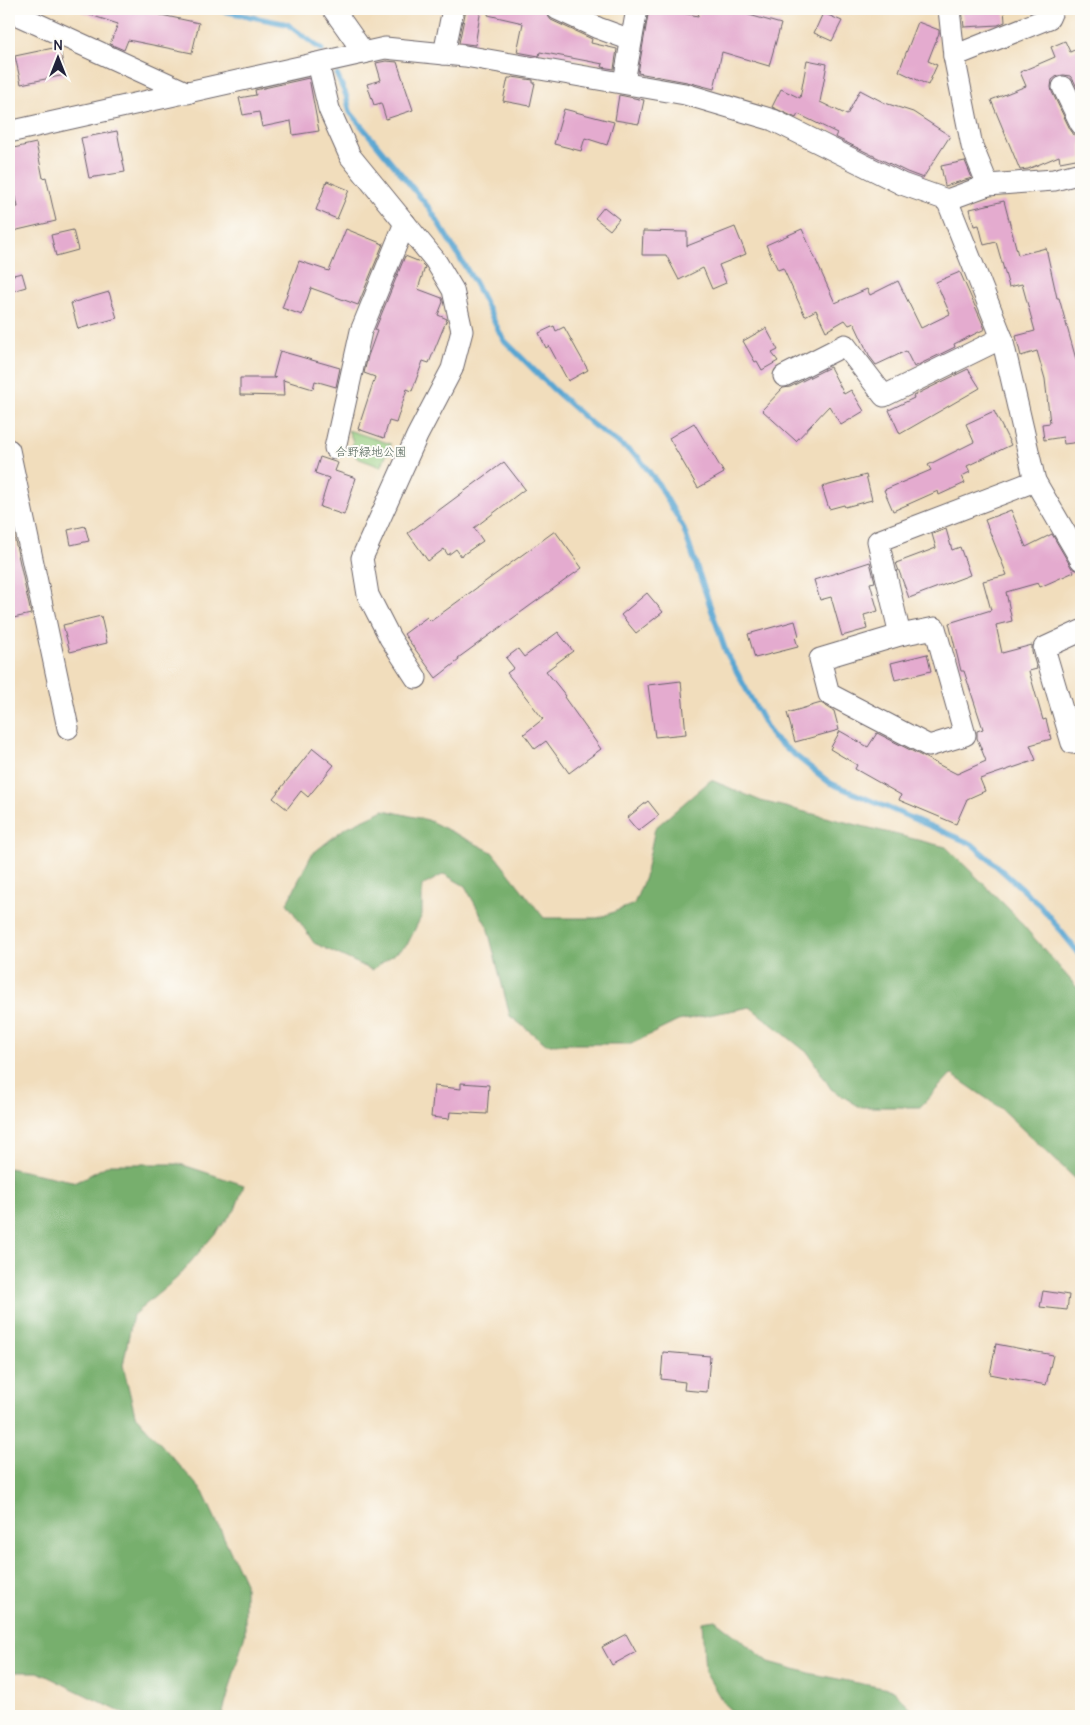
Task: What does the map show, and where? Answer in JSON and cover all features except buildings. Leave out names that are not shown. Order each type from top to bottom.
[{"type":"street","points":[[333,9],[364,53]]},
{"type":"street","points":[[444,54],[453,9]]},
{"type":"street","points":[[557,9],[630,40]]},
{"type":"street","points":[[624,82],[637,9]]},
{"type":"street","points":[[949,9],[954,56],[972,146],[988,185]]},
{"type":"street","points":[[954,56],[1049,18],[1053,9]]},
{"type":"street","points":[[9,11],[188,93]]},
{"type":"street","points":[[9,132],[385,48],[444,54],[624,82],[685,94],[773,120],[902,184],[947,200],[988,185],[1054,180],[1081,173]]},
{"type":"street","points":[[318,63],[329,109],[350,156],[435,260],[453,290],[462,331],[452,369],[417,436],[362,558],[368,595],[390,638],[416,678]]},
{"type":"street","points":[[1063,87],[1081,124]]},
{"type":"street","points":[[947,200],[1002,338],[1035,481],[1080,555]]},
{"type":"street","points":[[335,448],[361,331],[405,223]]},
{"type":"street","points":[[784,376],[845,345],[884,396],[1002,338]]},
{"type":"street","points":[[10,459],[68,728]]},
{"type":"street","points":[[900,635],[878,541],[1035,481]]},
{"type":"street","points":[[935,628],[965,735],[929,746],[829,694],[820,659],[900,635],[935,628]]},
{"type":"street","points":[[1072,743],[1044,648],[1081,632]]},
{"type":"green space","name":"合野緑地公園","points":[[348,430],[391,444],[381,467],[357,458],[352,450],[353,441]]},
{"type":"green space","points":[[711,780],[761,801],[946,847],[1009,909],[1081,992],[1081,1184],[999,1107],[951,1074],[920,1107],[860,1107],[831,1089],[809,1054],[750,1007],[678,1021],[631,1044],[546,1044],[510,1016],[487,926],[465,886],[444,874],[422,886],[422,915],[407,945],[372,970],[314,943],[287,903],[312,854],[345,828],[384,810],[428,820],[492,852],[544,918],[598,918],[634,904],[645,877],[655,828]]},
{"type":"green space","points":[[110,1164],[180,1164],[244,1185],[235,1210],[177,1278],[133,1315],[123,1365],[135,1415],[203,1492],[245,1583],[245,1634],[222,1716],[129,1716],[38,1672],[9,1672],[9,1168],[77,1182]]},
{"type":"green space","points":[[715,1620],[769,1662],[813,1674],[893,1690],[914,1711],[914,1716],[737,1716],[724,1704],[705,1672],[702,1622]]},
{"type":"waterway","points":[[197,9],[218,10],[287,24],[322,50]]},
{"type":"waterway","points":[[337,75],[346,95],[350,112],[430,209],[475,283],[503,339],[553,389],[593,425],[638,457],[659,485],[683,527],[726,652],[772,737],[830,783],[972,844],[1039,904],[1081,956]]}]
